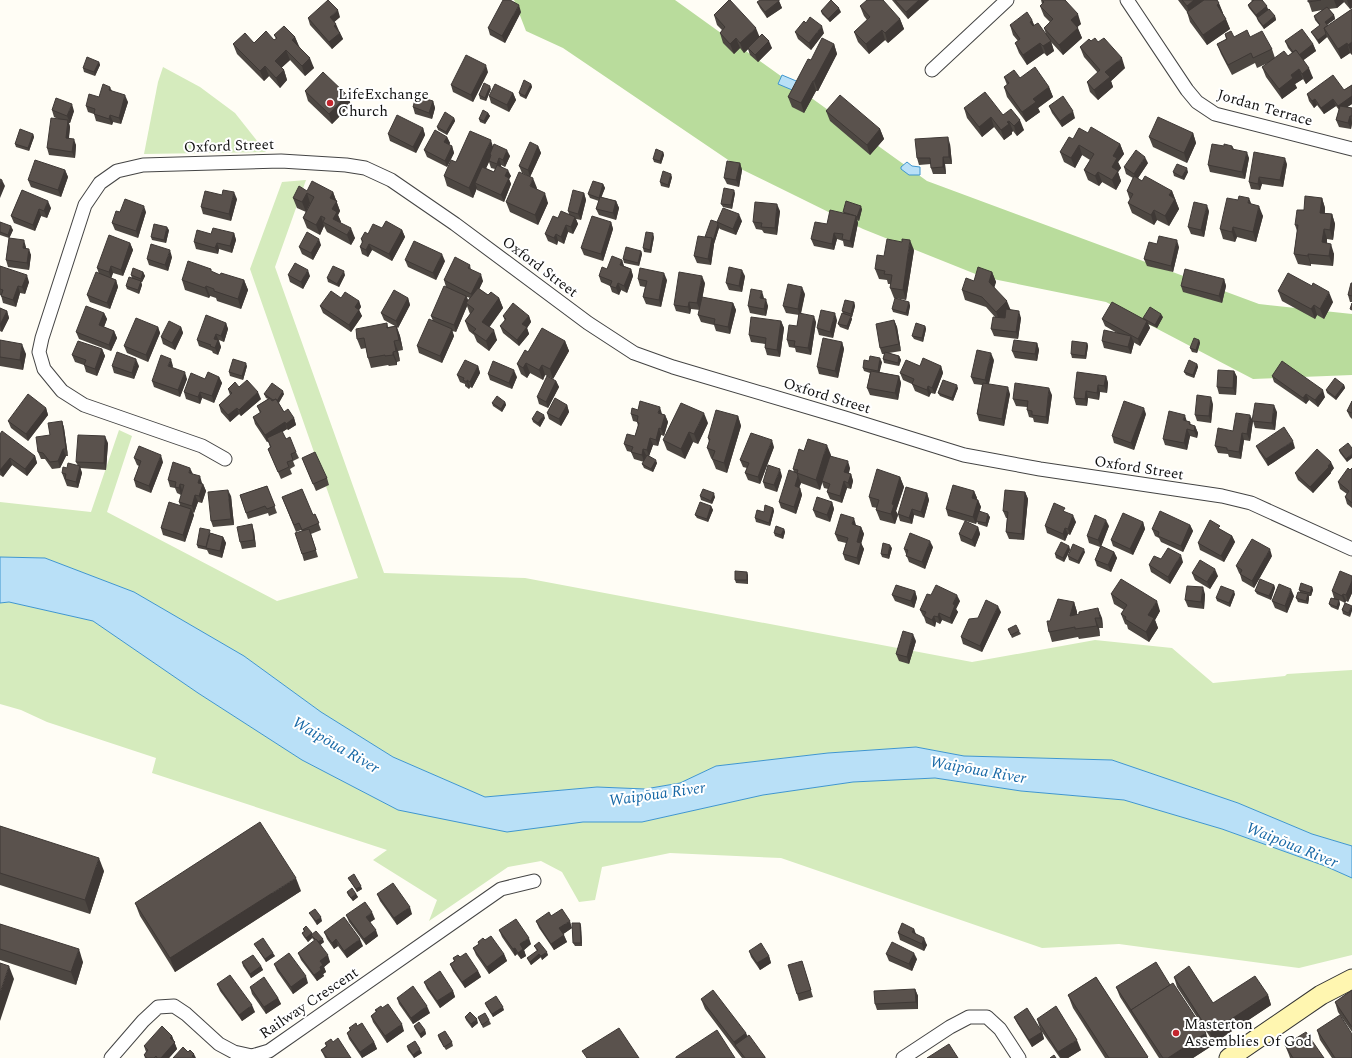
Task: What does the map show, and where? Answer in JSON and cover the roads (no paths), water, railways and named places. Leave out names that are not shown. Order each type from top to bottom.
[{"type":"street","points":[[932,70],[1007,0]]},
{"type":"street","name":"Jordan Terrace","points":[[1127,0],[1187,90],[1197,102],[1214,114],[1352,149]]},
{"type":"street","name":"Oxford Street","points":[[225,459],[202,446],[84,405],[62,391],[44,369],[39,352],[42,338],[85,205],[100,183],[117,171],[143,165],[281,161],[346,165],[365,168],[391,180],[455,224],[588,323],[634,353],[673,367],[964,455],[1040,469],[1222,496],[1251,502],[1352,549]]},
{"type":"street","name":"Railway Crescent","points":[[111,1058],[143,1021],[158,1007],[174,1006],[186,1014],[219,1044],[234,1052],[252,1056],[269,1051],[501,889],[534,881]]},
{"type":"street","points":[[1229,1058],[1321,995],[1352,979]]},
{"type":"street","points":[[903,1058],[950,1027],[969,1017],[987,1017],[1000,1029],[1018,1058]]},
{"type":"water","points":[[782,75],[801,83],[797,92],[778,84]]},
{"type":"water","points":[[907,162],[912,166],[920,167],[920,175],[909,175],[901,169],[901,167]]},
{"type":"water","name":"Waipōua River","points":[[0,557],[45,558],[134,592],[244,656],[321,712],[393,757],[485,797],[597,787],[645,789],[680,783],[716,766],[828,753],[916,747],[964,756],[1112,760],[1238,803],[1312,834],[1352,846],[1352,878],[1325,866],[1222,829],[1124,800],[1021,791],[935,778],[853,782],[763,795],[642,822],[583,822],[507,832],[398,810],[302,760],[198,693],[93,621],[9,602],[0,603]]},
{"type":"place","name":"LifeExchange Church","points":[[330,103]]},
{"type":"place","name":"Masterton Assemblies Of God","points":[[1176,1033]]}]
